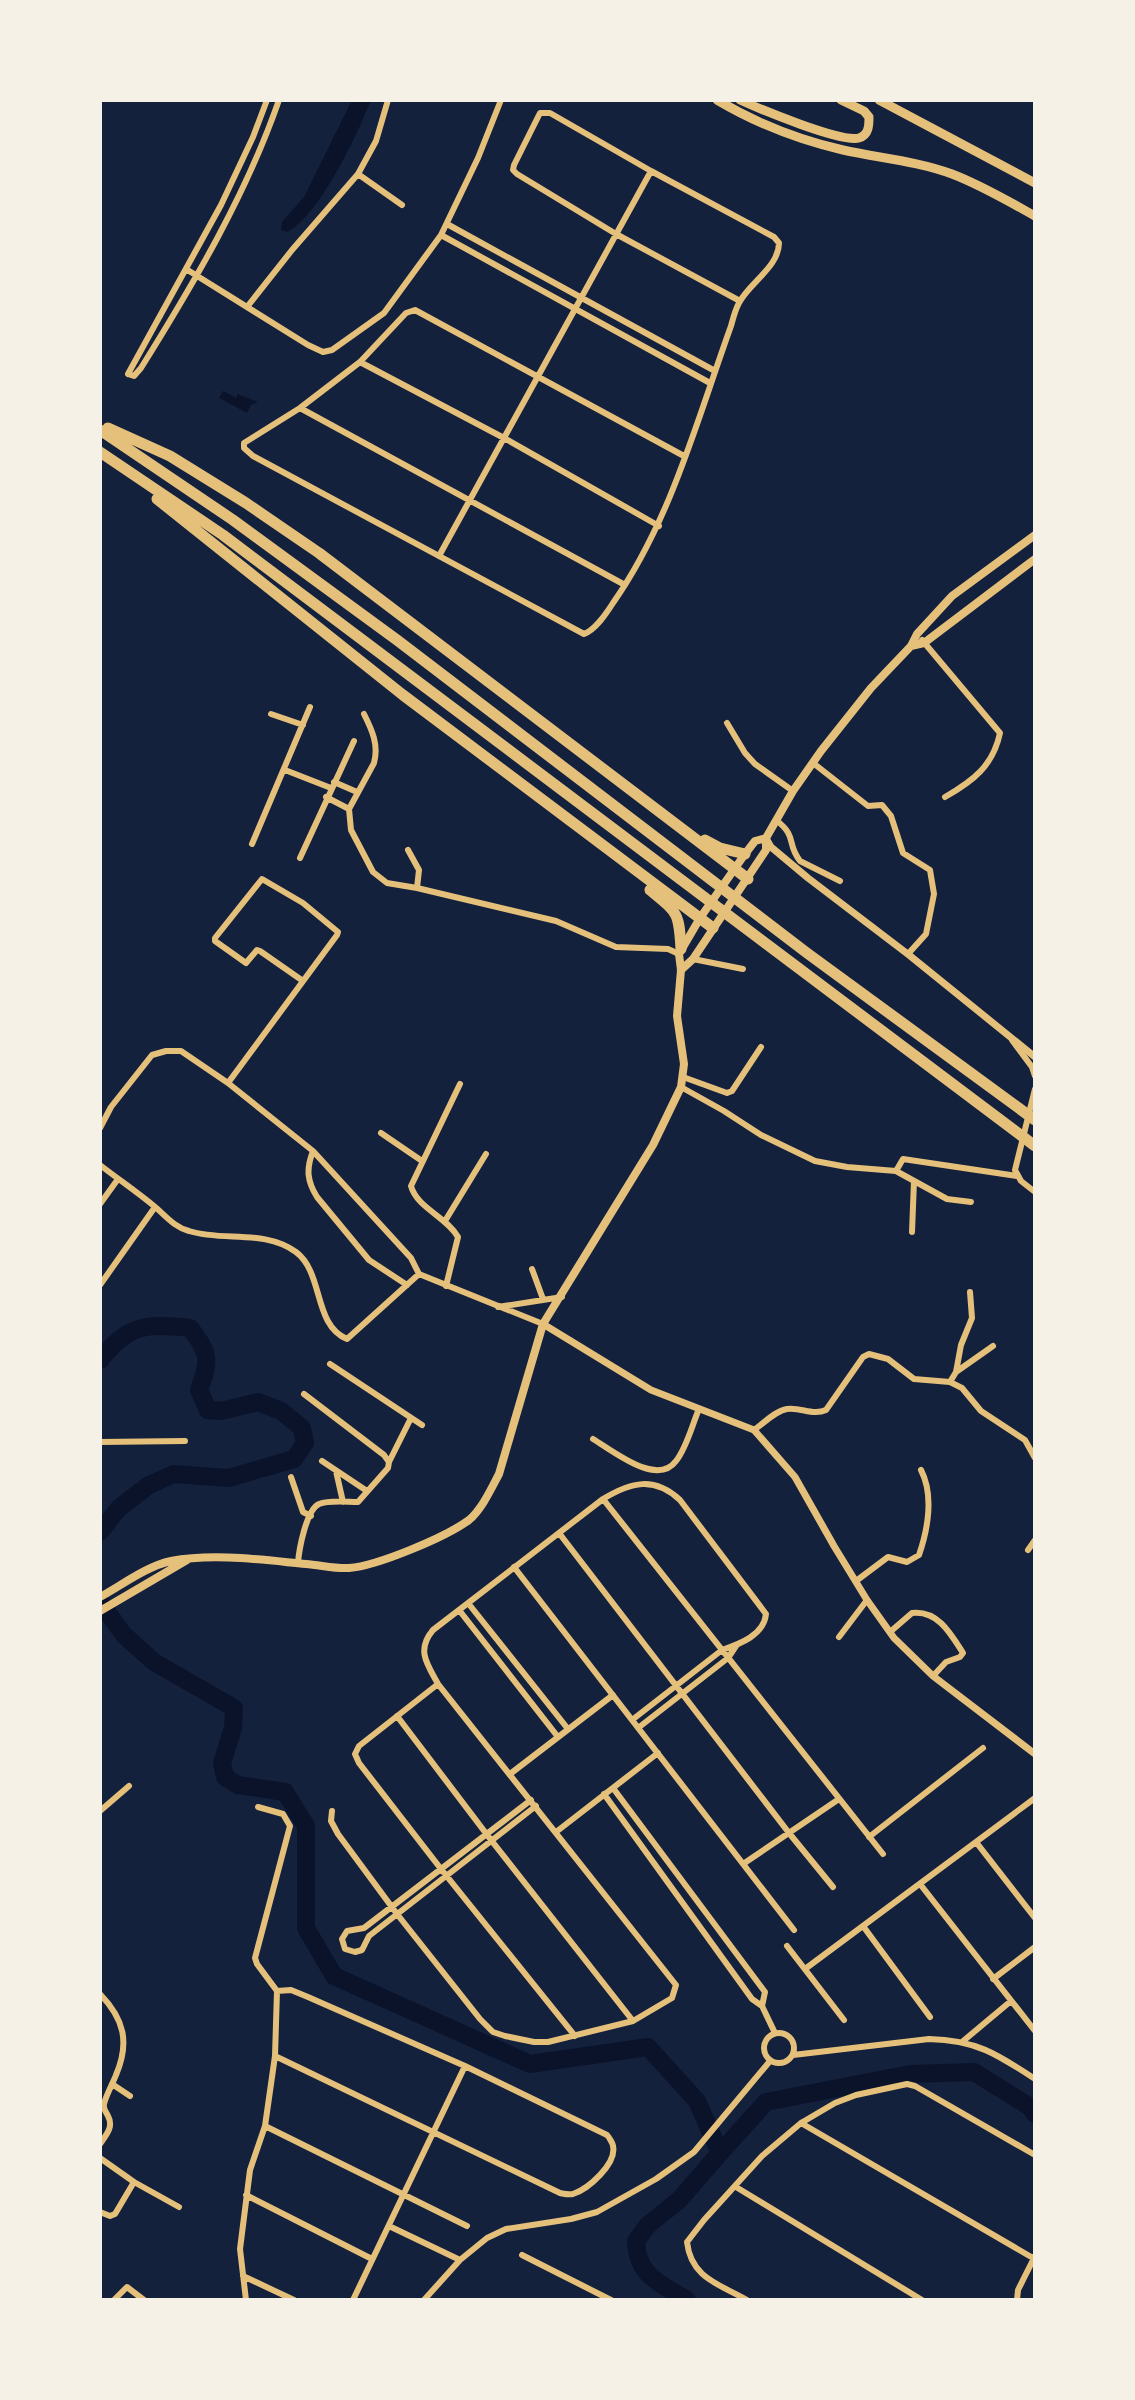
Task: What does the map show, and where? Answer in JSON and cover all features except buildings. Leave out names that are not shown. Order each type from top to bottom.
[{"type":"highway","points":[[100,427],[170,456],[319,553],[676,824],[746,882]]},
{"type":"highway","points":[[100,427],[397,640],[794,943],[1035,1120]]},
{"type":"highway","points":[[100,453],[1035,1146]]},
{"type":"highway","points":[[220,540],[403,695],[615,855],[715,926]]},
{"type":"highway","points":[[676,824],[720,848],[745,854]]},
{"type":"highway","points":[[615,855],[629,872],[674,909],[679,920],[680,951]]},
{"type":"main road","points":[[717,100],[783,132],[841,149],[951,173],[1035,216]]},
{"type":"main road","points":[[740,100],[819,130],[848,137],[865,135],[869,117],[864,111],[841,100]]},
{"type":"main road","points":[[879,100],[1035,183]]},
{"type":"main road","points":[[681,970],[693,959],[746,882],[766,850],[766,838],[793,791],[871,688],[952,596],[1035,535]]},
{"type":"main road","points":[[911,646],[924,643],[1035,559]]},
{"type":"main road","points":[[952,596],[964,614]]},
{"type":"main road","points":[[100,1597],[162,1563],[212,1558],[349,1568],[412,1548],[471,1518],[499,1474],[543,1324],[653,1145],[682,1082],[684,1064],[677,1016],[680,951],[732,871],[755,841],[766,838]]},
{"type":"main road","points":[[100,1611],[188,1560]]},
{"type":"street","points":[[267,100],[221,205],[130,368],[130,375],[134,376],[141,368],[231,210],[265,142],[279,100]]},
{"type":"street","points":[[247,307],[358,174],[376,141],[388,100]]},
{"type":"street","points":[[186,269],[314,348],[325,352],[332,350],[384,313],[441,235],[478,158],[501,100]]},
{"type":"street","points":[[684,456],[415,310],[406,313],[360,362],[300,408],[244,443],[244,448],[253,456],[584,634],[590,632],[606,613],[659,526],[740,301],[777,254],[779,243],[774,237],[550,113],[540,113],[513,170],[616,234],[740,301]]},
{"type":"street","points":[[439,556],[651,171]]},
{"type":"street","points":[[358,174],[402,205]]},
{"type":"street","points":[[221,205],[231,210]]},
{"type":"street","points":[[447,224],[715,371]]},
{"type":"street","points":[[441,235],[710,383]]},
{"type":"street","points":[[360,362],[504,438],[659,526]]},
{"type":"street","points":[[300,408],[625,585]]},
{"type":"street","points":[[917,634],[1000,733],[996,750],[980,773],[945,797]]},
{"type":"street","points":[[252,844],[310,707]]},
{"type":"street","points":[[271,714],[303,725]]},
{"type":"street","points":[[364,714],[372,731],[376,755],[349,809],[351,830],[378,878],[387,883],[556,921],[616,947],[680,951]]},
{"type":"street","points":[[727,723],[755,764],[793,791]]},
{"type":"street","points":[[300,858],[354,741]]},
{"type":"street","points":[[813,763],[868,806],[882,805],[891,816],[903,853],[930,870],[934,894],[926,934],[908,954]]},
{"type":"street","points":[[285,770],[357,792]]},
{"type":"street","points":[[326,797],[349,809]]},
{"type":"street","points":[[776,820],[788,829],[793,850],[800,861],[840,881]]},
{"type":"street","points":[[766,838],[771,847],[808,878],[1035,1057]]},
{"type":"street","points":[[408,850],[419,870],[417,888]]},
{"type":"street","points":[[228,1083],[337,935],[338,930],[303,903],[262,879],[215,941],[246,963],[257,950],[260,951],[303,981]]},
{"type":"street","points":[[693,959],[743,969]]},
{"type":"street","points":[[1010,1037],[1035,1076]]},
{"type":"street","points":[[682,1082],[727,1093],[732,1091],[761,1047]]},
{"type":"street","points":[[100,1128],[111,1107],[152,1055],[181,1051],[228,1083],[313,1151],[411,1258],[419,1274],[543,1324],[651,1390],[754,1430],[795,1477],[867,1600],[890,1632],[933,1676],[1035,1754]]},
{"type":"street","points":[[682,1082],[761,1135],[815,1161],[896,1171],[947,1199],[971,1202]]},
{"type":"street","points":[[446,1286],[458,1237],[413,1193],[412,1182],[460,1084]]},
{"type":"street","points":[[1017,1176],[1017,1159],[1034,1091]]},
{"type":"street","points":[[381,1133],[422,1161]]},
{"type":"street","points":[[313,1151],[307,1169],[310,1186],[317,1197],[369,1260],[407,1285]]},
{"type":"street","points":[[445,1221],[486,1154]]},
{"type":"street","points":[[896,1171],[903,1159],[1017,1176],[1035,1192]]},
{"type":"street","points":[[100,1165],[185,1230],[211,1237],[233,1235],[267,1240],[294,1251],[309,1265],[326,1318],[347,1339],[419,1274]]},
{"type":"street","points":[[100,1204],[118,1179]]},
{"type":"street","points":[[912,1232],[914,1181]]},
{"type":"street","points":[[100,1285],[155,1207]]},
{"type":"street","points":[[532,1269],[543,1299]]},
{"type":"street","points":[[950,1382],[956,1372],[961,1345],[972,1318],[970,1292]]},
{"type":"street","points":[[498,1307],[562,1297]]},
{"type":"street","points":[[956,1372],[993,1346]]},
{"type":"street","points":[[754,1430],[785,1409],[818,1414],[826,1410],[863,1357],[869,1354],[888,1359],[914,1379],[950,1382],[962,1388],[981,1411],[1025,1440],[1035,1458]]},
{"type":"street","points":[[330,1364],[422,1425]]},
{"type":"street","points":[[304,1394],[389,1462]]},
{"type":"street","points":[[593,1439],[638,1466],[664,1471],[679,1458],[699,1409]]},
{"type":"street","points":[[298,1563],[299,1545],[314,1507],[322,1503],[358,1502],[388,1468],[411,1418]]},
{"type":"street","points":[[100,1442],[185,1441]]},
{"type":"street","points":[[322,1461],[367,1491]]},
{"type":"street","points":[[856,1581],[888,1557],[907,1562],[919,1555],[928,1515],[927,1486],[921,1470]]},
{"type":"street","points":[[336,1471],[343,1502]]},
{"type":"street","points":[[291,1477],[303,1512],[311,1516]]},
{"type":"street","points":[[332,1811],[331,1821],[338,1834],[397,1914],[493,2032],[534,2042],[575,2036],[633,2021],[672,1998],[676,1985],[438,1684],[426,1662],[424,1642],[433,1630],[603,1499],[629,1484],[648,1484],[668,1489],[680,1500],[766,1614],[766,1621],[759,1631],[737,1645],[722,1650],[632,1720]]},
{"type":"street","points":[[603,1499],[883,1854]]},
{"type":"street","points":[[559,1533],[833,1887]]},
{"type":"street","points":[[1028,1550],[1035,1540]]},
{"type":"street","points":[[514,1567],[794,1930]]},
{"type":"street","points":[[839,1637],[867,1600]]},
{"type":"street","points":[[468,1603],[568,1729]]},
{"type":"street","points":[[459,1610],[558,1737]]},
{"type":"street","points":[[890,1632],[912,1613],[941,1621],[963,1653],[946,1662],[933,1676]]},
{"type":"street","points":[[638,1728],[728,1658],[737,1645]]},
{"type":"street","points":[[438,1684],[359,1746],[355,1754],[443,1873],[575,2036]]},
{"type":"street","points":[[510,1774],[613,1695]]},
{"type":"street","points":[[397,1716],[633,2021]]},
{"type":"street","points":[[869,1837],[983,1748]]},
{"type":"street","points":[[556,1832],[658,1753]]},
{"type":"street","points":[[100,1811],[129,1786]]},
{"type":"street","points":[[613,1788],[765,1992],[762,2006]]},
{"type":"street","points":[[604,1794],[752,1999],[762,2006],[775,2033]]},
{"type":"street","points":[[743,1864],[839,1799]]},
{"type":"street","points":[[805,1969],[1034,1802]]},
{"type":"street","points":[[443,1873],[369,1936],[362,1950],[355,1952],[345,1949],[342,1943],[350,1929],[364,1928],[443,1873],[533,1803]]},
{"type":"street","points":[[246,2300],[240,2249],[250,2170],[265,2126],[275,2056],[277,1991],[255,1958],[290,1826],[283,1814],[258,1807]]},
{"type":"street","points":[[976,1842],[1035,1918]]},
{"type":"street","points":[[920,1884],[993,1979],[1032,2023],[1035,2031]]},
{"type":"street","points":[[863,1926],[930,2017]]},
{"type":"street","points":[[787,1946],[844,2020]]},
{"type":"street","points":[[993,1979],[1035,1947]]},
{"type":"street","points":[[275,2056],[566,2194],[572,2194],[592,2182],[611,2160],[613,2145],[607,2135],[465,2066],[291,1990],[277,1991]]},
{"type":"street","points":[[100,1994],[115,2010],[124,2033],[122,2062],[102,2103],[111,2122],[100,2144]]},
{"type":"street","points":[[962,2042],[1011,2001]]},
{"type":"street","points":[[793,2055],[791,2039],[787,2035],[775,2033],[764,2046],[770,2061],[783,2063],[793,2055],[929,2039],[962,2042],[984,2048],[1035,2079]]},
{"type":"street","points":[[424,2300],[460,2260],[487,2238],[506,2229],[597,2212],[656,2179],[694,2152],[770,2061]]},
{"type":"street","points":[[353,2300],[465,2066]]},
{"type":"street","points":[[112,2084],[130,2096]]},
{"type":"street","points":[[747,2300],[706,2277],[693,2264],[687,2242],[762,2156],[817,2112],[846,2099],[907,2084],[1035,2155]]},
{"type":"street","points":[[801,2123],[1034,2257],[1018,2290],[1017,2300]]},
{"type":"street","points":[[265,2126],[467,2226]]},
{"type":"street","points":[[100,2158],[134,2182],[179,2207]]},
{"type":"street","points":[[100,2212],[110,2216],[115,2214],[134,2182]]},
{"type":"street","points":[[736,2187],[922,2300]]},
{"type":"street","points":[[246,2195],[372,2259]]},
{"type":"street","points":[[389,2226],[460,2260]]},
{"type":"street","points":[[522,2255],[611,2300]]},
{"type":"street","points":[[243,2276],[294,2300]]},
{"type":"street","points":[[114,2300],[126,2288],[144,2300]]},
{"type":"water","points":[[352,100],[371,100],[336,173],[312,210],[287,232],[281,230],[282,222],[304,197]]},
{"type":"water","points":[[223,391],[237,398],[237,394],[258,402],[251,405],[247,413],[219,398]]},
{"type":"waterway","points":[[100,1360],[120,1339],[139,1329],[161,1326],[190,1328],[205,1351],[205,1371],[199,1390],[208,1410],[221,1411],[258,1402],[281,1411],[302,1428],[305,1443],[294,1459],[229,1478],[174,1474],[149,1485],[119,1508],[100,1532]]},
{"type":"waterway","points":[[100,1602],[124,1635],[154,1662],[234,1708],[233,1728],[222,1763],[225,1777],[238,1785],[285,1792],[306,1826],[306,1928],[334,1976],[530,2064],[648,2047],[697,2101],[720,2153],[766,2102],[910,2074],[974,2072],[1030,2107],[1035,2114]]},
{"type":"waterway","points":[[687,2300],[645,2271],[637,2253],[636,2241],[648,2225],[679,2200],[720,2153]]}]
